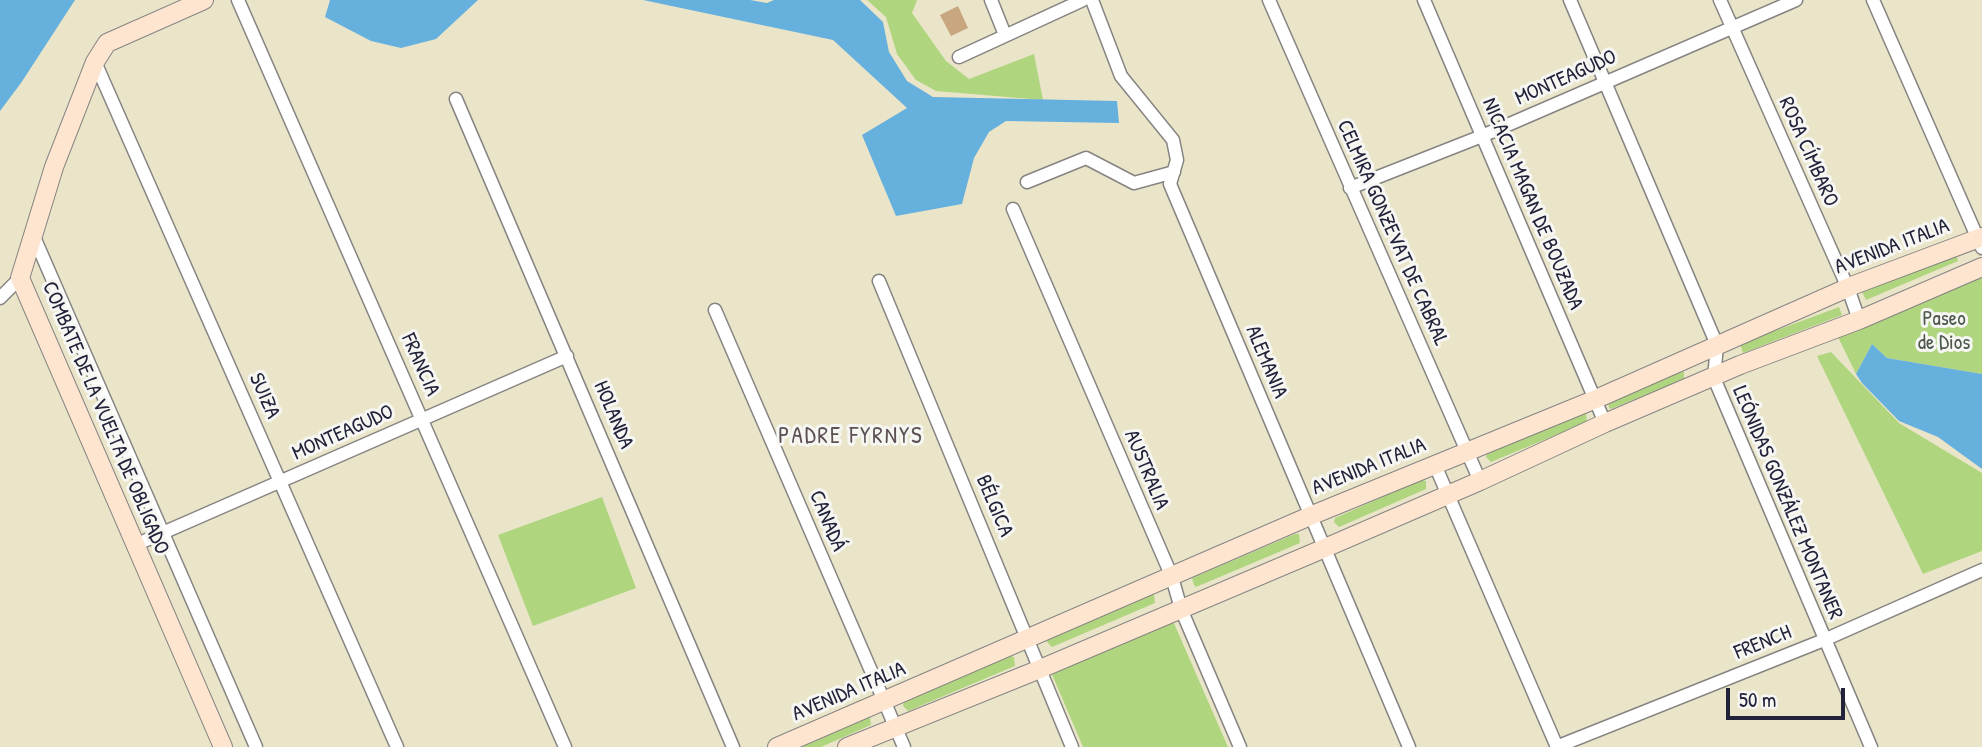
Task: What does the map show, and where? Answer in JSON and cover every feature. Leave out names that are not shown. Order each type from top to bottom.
[{"type":"main road","points":[[95,62],[107,43],[204,0]]},
{"type":"main road","name":"COMBATE DE LA VUELTA DE OBLIGADO","points":[[95,62],[54,167],[20,278],[223,747]]},
{"type":"main road","name":"AVENIDA ITALIA","points":[[777,747],[1310,516],[1435,466],[1848,288],[1981,241]]},
{"type":"main road","points":[[847,747],[1040,669],[1325,548],[1480,481],[1605,422],[1740,365],[1859,320],[1982,267]]},
{"type":"street","name":"FRANCIA","points":[[238,0],[565,747]]},
{"type":"street","points":[[991,0],[1005,34]]},
{"type":"street","points":[[959,57],[1083,0]]},
{"type":"street","name":"ALEMANIA","points":[[1092,0],[1121,76],[1172,140],[1177,160],[1170,184],[1409,747]]},
{"type":"street","name":"CELMIRA GONZEVAT DE CABRAL","points":[[1269,0],[1480,481]]},
{"type":"street","name":"NICACIA MAGAN DE BOUZADA","points":[[1424,0],[1605,422]]},
{"type":"street","name":"LEÓNIDAS GONZÁLEZ MONTANER","points":[[1570,0],[1717,345],[1714,377],[1871,747]]},
{"type":"street","name":"ROSA CÍMBARO","points":[[1720,0],[1848,288],[1859,320]]},
{"type":"street","name":"MONTEAGUDO","points":[[1350,188],[1482,136],[1796,0]]},
{"type":"street","points":[[1873,0],[1981,241]]},
{"type":"street","name":"SUIZA","points":[[95,62],[397,747]]},
{"type":"street","name":"HOLANDA","points":[[456,99],[733,747]]},
{"type":"street","points":[[1027,182],[1086,158],[1134,183],[1174,172]]},
{"type":"street","name":"AUSTRALIA","points":[[1013,209],[1172,577],[1181,609],[1240,747]]},
{"type":"street","points":[[34,237],[256,747]]},
{"type":"street","points":[[0,298],[20,278]]},
{"type":"street","name":"BÉLGICA","points":[[879,281],[1072,747]]},
{"type":"street","name":"CANADÁ","points":[[715,310],[904,747]]},
{"type":"street","name":"MONTEAGUDO","points":[[135,545],[567,356]]},
{"type":"street","points":[[1435,466],[1557,747]]},
{"type":"street","name":"FRENCH","points":[[1557,747],[1824,640],[1982,570]]},
{"type":"green space","points":[[867,0],[917,0],[912,13],[946,61],[969,79],[1034,54],[1043,100],[936,91],[916,80],[897,54],[886,17]]},
{"type":"green space","points":[[1956,253],[1958,261],[1866,300],[1862,292]]},
{"type":"green space","name":"Paseo de Dios","points":[[1982,274],[1982,374],[1887,358],[1872,344],[1856,374],[1838,337]]},
{"type":"green space","points":[[1839,307],[1842,315],[1743,353],[1740,344]]},
{"type":"green space","points":[[1831,352],[1899,423],[1982,473],[1982,551],[1923,574],[1817,356]]},
{"type":"green space","points":[[1680,371],[1684,372],[1684,379],[1609,408],[1608,402]]},
{"type":"green space","points":[[1582,412],[1586,413],[1587,422],[1491,462],[1486,457],[1487,454]]},
{"type":"green space","points":[[1421,480],[1426,481],[1426,489],[1339,527],[1334,522],[1335,518]]},
{"type":"green space","points":[[602,497],[636,588],[533,626],[498,535]]},
{"type":"green space","points":[[1299,534],[1300,543],[1196,587],[1194,585],[1192,578]]},
{"type":"green space","points":[[1154,594],[1155,603],[1052,647],[1047,642],[1048,639]]},
{"type":"green space","points":[[1173,621],[1228,747],[1083,747],[1051,672]]},
{"type":"green space","points":[[1010,656],[1014,657],[1015,666],[908,711],[903,706],[904,702]]},
{"type":"green space","points":[[866,716],[870,717],[871,725],[821,747],[796,747]]},
{"type":"water","points":[[0,0],[75,0],[0,111]]},
{"type":"water","points":[[330,0],[478,0],[436,39],[401,48],[371,41],[325,17]]},
{"type":"water","points":[[643,0],[750,0],[767,3],[774,0],[860,0],[883,22],[889,52],[907,81],[933,97],[1117,101],[1119,123],[1006,121],[989,132],[974,158],[962,204],[896,216],[862,135],[907,108],[833,40]]},
{"type":"water","points":[[1872,344],[1887,358],[1982,374],[1982,469],[1938,437],[1899,421],[1862,383],[1856,374]]},
{"type":"building","points":[[958,6],[968,28],[951,36],[940,15]]},
{"type":"district","name":"PADRE FYRNYS","points":[[851,437]]}]
